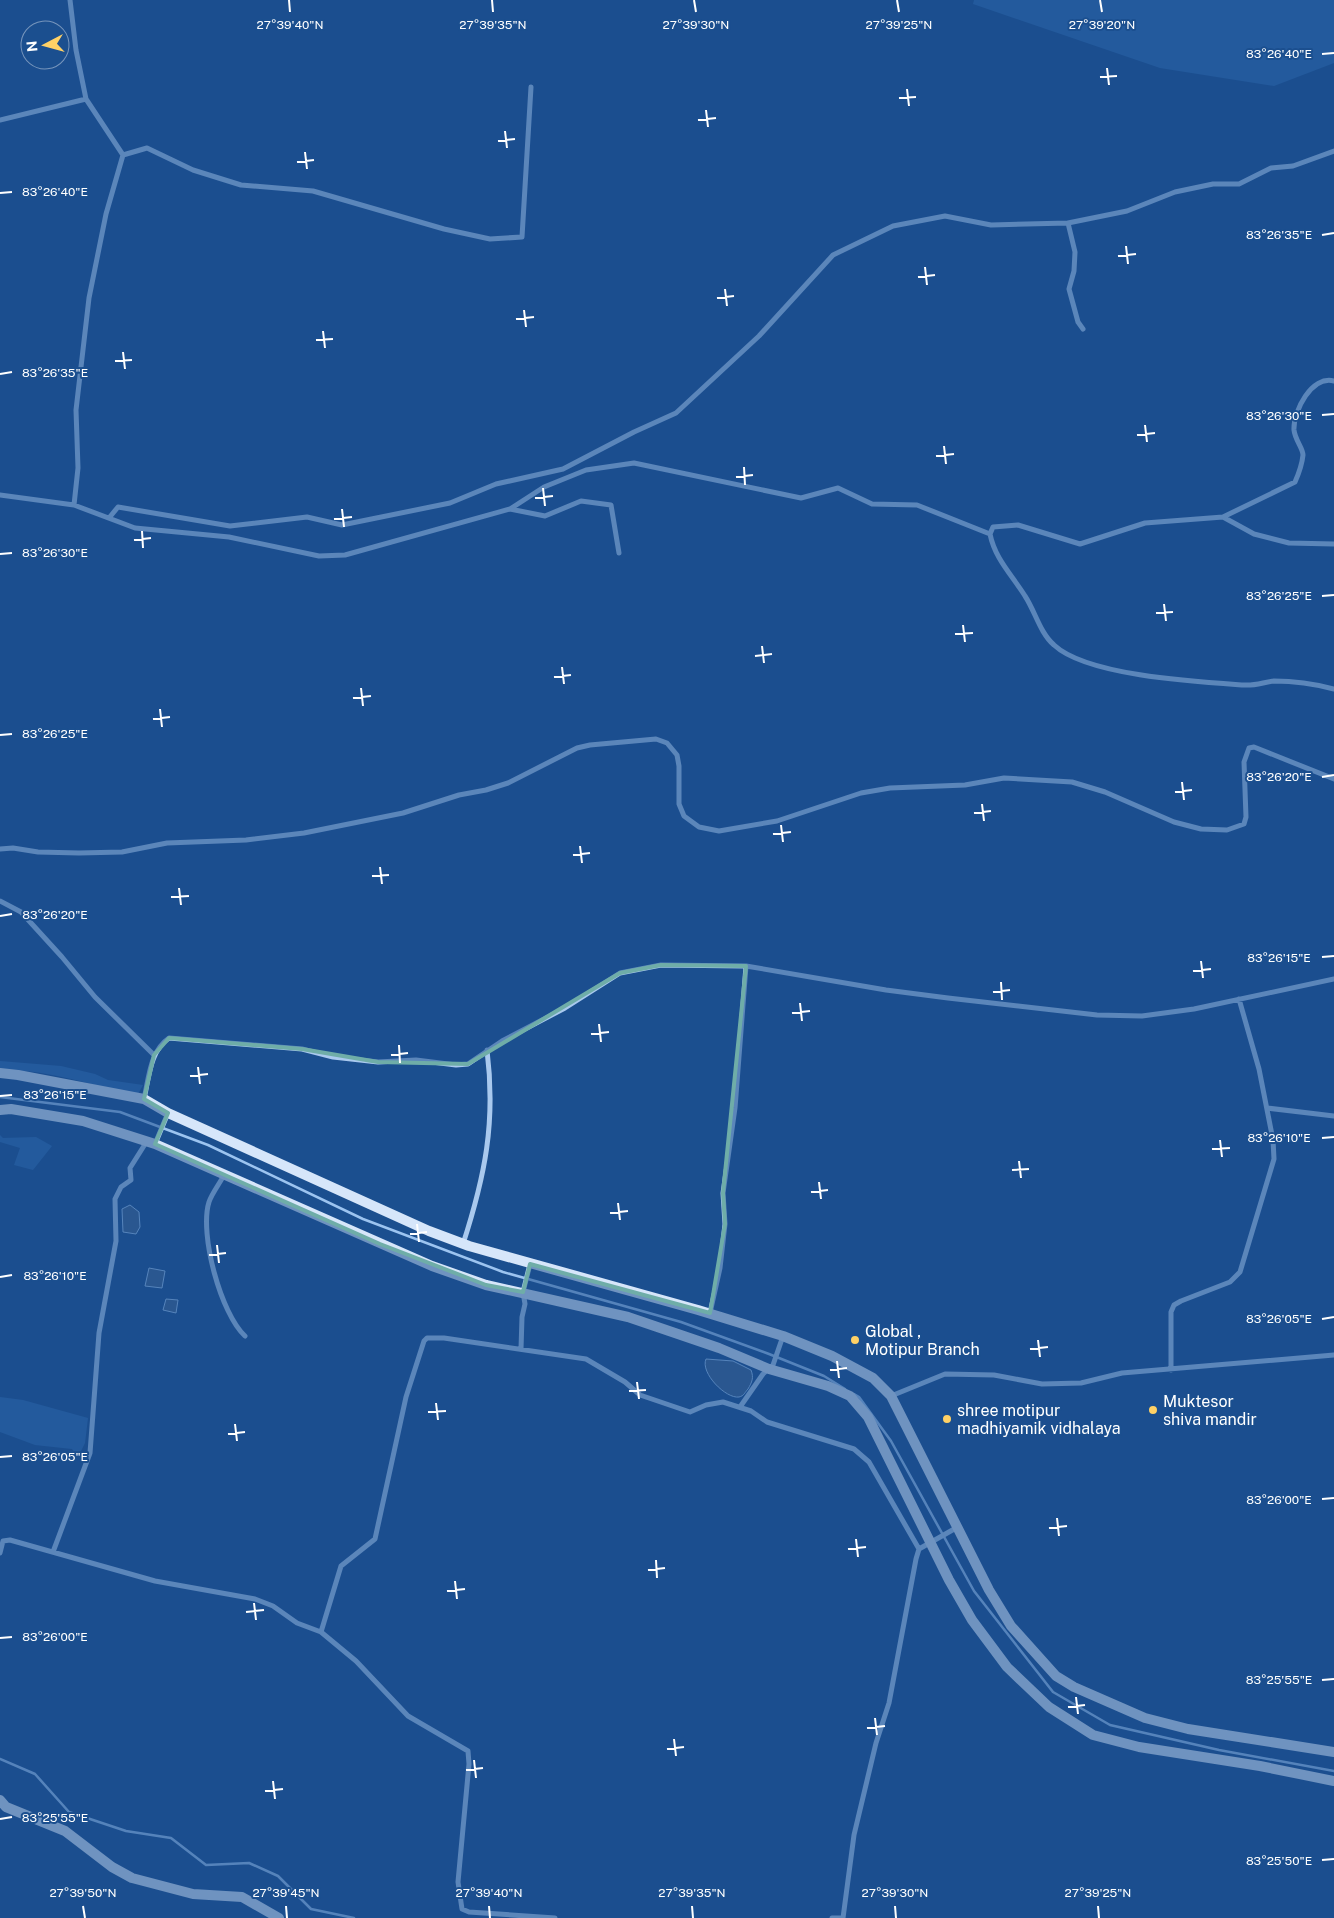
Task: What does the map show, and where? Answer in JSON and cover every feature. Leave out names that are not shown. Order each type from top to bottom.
[{"type":"main road","points":[[0,1073],[144,1098],[168,1113],[311,1176],[402,1220],[463,1244],[710,1313],[783,1336],[832,1356],[872,1378],[891,1396],[942,1496],[952,1530],[1011,1626],[1056,1676],[1074,1687],[1145,1718],[1188,1729],[1334,1752]]},
{"type":"main road","points":[[0,1110],[11,1109],[84,1121],[151,1142],[432,1266],[486,1285],[523,1292],[628,1318],[828,1386],[850,1396],[868,1417],[897,1477],[934,1540],[949,1580],[972,1620],[1006,1667],[1049,1707],[1093,1735],[1139,1747],[1260,1766],[1334,1781]]},
{"type":"main road","points":[[0,1800],[6,1807],[65,1832],[112,1867],[132,1878],[193,1894],[242,1897],[279,1918]]},
{"type":"street","points":[[70,0],[76,50],[86,99],[123,155],[106,214],[89,298],[76,410],[78,468],[74,505]]},
{"type":"street","points":[[123,155],[147,148],[194,170],[241,185],[313,191],[490,239],[522,238],[531,87]]},
{"type":"street","points":[[0,120],[86,99]]},
{"type":"street","points":[[109,518],[118,507],[230,526],[307,518],[342,525],[450,503],[496,484],[563,469],[634,432],[676,413],[759,336],[833,255],[894,226],[945,216],[992,224],[1068,223],[1127,211],[1175,192],[1213,184],[1239,184],[1270,168],[1293,166],[1334,151]]},
{"type":"street","points":[[1068,223],[1074,252],[1074,271],[1069,289],[1078,322],[1084,328]]},
{"type":"street","points":[[1334,381],[1328,379],[1319,382],[1304,396],[1294,427],[1296,440],[1303,453],[1300,471],[1295,482],[1223,517],[1145,523],[1080,544],[1018,525],[993,527],[990,534],[992,544],[1005,570],[1024,595],[1053,645],[1083,662],[1160,678],[1243,685],[1282,682],[1334,689]]},
{"type":"street","points":[[0,495],[74,505],[135,528],[229,537],[319,556],[345,555],[510,509],[544,487],[586,470],[634,463],[801,498],[838,488],[872,504],[917,505],[990,534]]},
{"type":"street","points":[[510,509],[546,516],[581,501],[611,505],[619,554]]},
{"type":"street","points":[[1223,517],[1254,534],[1289,543],[1334,544]]},
{"type":"street","points":[[0,849],[13,848],[72,853],[122,852],[161,843],[254,839],[304,833],[403,813],[459,795],[486,790],[515,779],[577,748],[656,738],[667,743],[677,755],[679,766],[679,804],[684,816],[700,827],[719,831],[777,821],[861,793],[890,788],[965,785],[1004,778],[1072,782],[1105,792],[1174,822],[1201,829],[1228,830],[1239,828],[1244,824],[1246,817],[1244,762],[1249,748],[1254,747],[1334,779]]},
{"type":"street","points":[[0,901],[21,912],[95,997],[154,1055]]},
{"type":"street","points":[[144,1098],[154,1055],[160,1044],[169,1038],[302,1049],[333,1057],[378,1062],[416,1060],[456,1065],[468,1064],[487,1050],[565,1008],[620,973],[661,965],[746,966],[886,990],[1097,1015],[1142,1016],[1194,1009],[1334,979]]},
{"type":"street","points":[[710,1313],[720,1268],[726,1224],[723,1193],[735,1108],[746,966]]},
{"type":"street","points":[[1170,1370],[1169,1328],[1174,1305],[1230,1282],[1240,1272],[1274,1159],[1257,1062],[1239,999]]},
{"type":"street","points":[[463,1244],[474,1209],[488,1150],[491,1110],[487,1050]]},
{"type":"street","points":[[1266,1108],[1334,1116]]},
{"type":"street","points":[[53,1552],[90,1453],[99,1333],[116,1241],[114,1199],[121,1187],[131,1180],[130,1168],[151,1142],[168,1113]]},
{"type":"street","points":[[224,1174],[209,1202],[207,1247],[226,1306],[245,1336]]},
{"type":"street","points":[[521,1349],[522,1317],[526,1304],[523,1292],[530,1264]]},
{"type":"street","points":[[740,1407],[751,1388],[771,1367],[783,1336]]},
{"type":"street","points":[[321,1632],[341,1566],[375,1539],[406,1397],[424,1341],[427,1338],[444,1338],[586,1359],[625,1382],[640,1395],[690,1412],[706,1405],[723,1402],[751,1411],[767,1422],[854,1449],[869,1462],[919,1550],[889,1703],[876,1743],[854,1835],[843,1918],[832,1918]]},
{"type":"street","points":[[891,1396],[945,1374],[994,1375],[1042,1384],[1081,1383],[1122,1373],[1334,1355]]},
{"type":"street","points":[[919,1550],[952,1530]]},
{"type":"street","points":[[0,1553],[3,1541],[10,1540],[155,1581],[255,1599],[274,1606],[297,1623],[321,1632],[356,1661],[408,1716],[468,1751],[470,1764],[458,1882],[462,1908],[469,1912],[555,1918]]},
{"type":"highlighted area","points":[[661,965],[746,966],[723,1193],[725,1224],[710,1313],[530,1264],[523,1292],[486,1285],[380,1244],[155,1144],[168,1113],[144,1099],[154,1055],[169,1038],[302,1049],[378,1062],[468,1064],[620,973]]},
{"type":"shaded area","points":[[974,0],[1334,0],[1334,63],[1274,86],[1160,68],[973,4]]},
{"type":"shaded area","points":[[0,1061],[61,1066],[95,1074],[108,1080],[143,1085],[137,1096],[52,1075],[18,1070],[0,1070]]},
{"type":"shaded area","points":[[0,1135],[3,1138],[36,1137],[52,1146],[33,1170],[14,1165],[20,1148],[0,1142]]},
{"type":"shaded area","points":[[130,1205],[139,1212],[140,1227],[136,1234],[123,1232],[122,1209]]},
{"type":"shaded area","points":[[149,1268],[165,1271],[162,1288],[145,1286]]},
{"type":"shaded area","points":[[166,1299],[178,1300],[176,1313],[163,1310]]},
{"type":"shaded area","points":[[706,1359],[733,1361],[751,1370],[751,1382],[743,1395],[734,1397],[721,1390],[710,1378],[705,1365]]},
{"type":"shaded area","points":[[0,1397],[23,1400],[88,1418],[85,1443],[78,1457],[72,1449],[35,1445],[0,1432]]},
{"type":"waterway","points":[[0,1097],[120,1112],[208,1145],[363,1219],[503,1272],[681,1322],[824,1376],[845,1389]]},
{"type":"waterway","points":[[854,1394],[859,1397],[891,1441],[974,1591],[1053,1692],[1110,1725],[1219,1750],[1334,1771]]},
{"type":"waterway","points":[[0,1759],[35,1774],[69,1812],[126,1831],[171,1838],[206,1865],[249,1863],[278,1876],[311,1909],[354,1918]]},
{"type":"place","name":"Global , Motipur Branch","points":[[855,1340]]},
{"type":"place","name":"Muktesor shiva mandir","points":[[1153,1410]]},
{"type":"place","name":"shree motipur madhiyamik vidhalaya","points":[[947,1419]]}]
